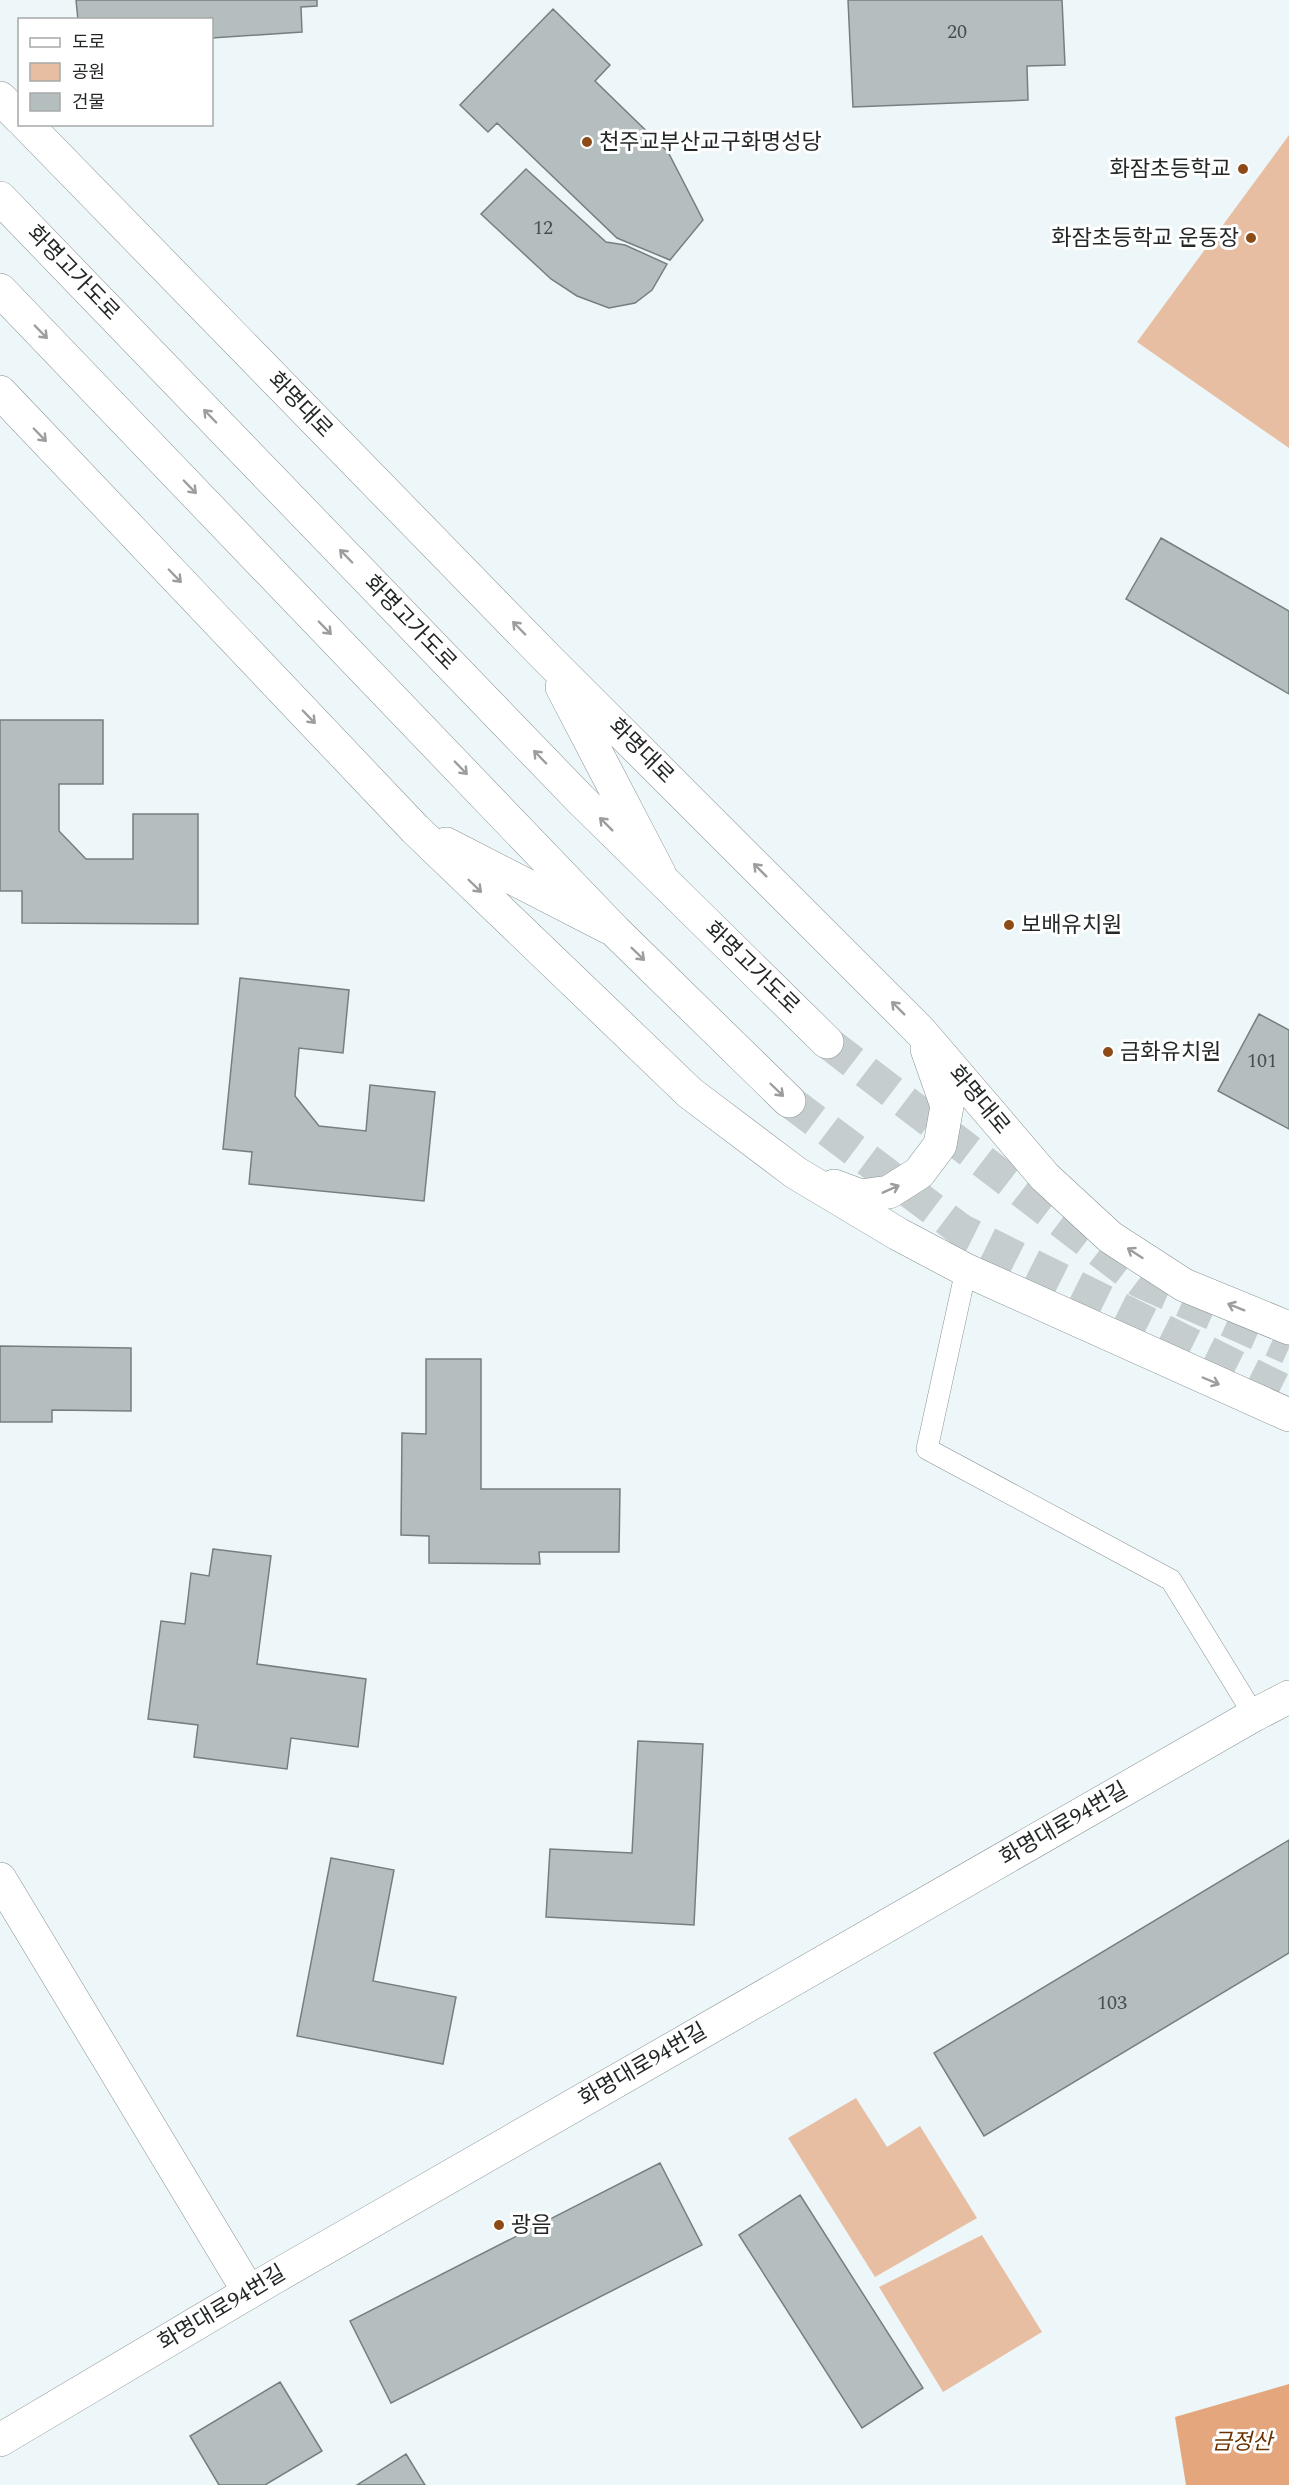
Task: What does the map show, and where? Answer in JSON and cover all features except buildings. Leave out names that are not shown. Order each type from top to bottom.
[{"type":"main road","points":[[0,98],[18,116]]},
{"type":"main road","name":"화명대로","points":[[28,126],[547,658],[921,1032],[1045,1177],[1110,1237],[1184,1285],[1289,1328]]},
{"type":"main road","name":"화명고가도로","points":[[0,198],[580,799],[827,1042]]},
{"type":"main road","points":[[0,290],[615,930],[789,1101]]},
{"type":"main road","points":[[0,392],[415,829],[690,1093],[795,1173],[898,1234],[966,1270],[1289,1415]]},
{"type":"main road","points":[[547,658],[663,880]]},
{"type":"main road","points":[[415,829],[615,930]]},
{"type":"main road","points":[[795,1173],[861,1196],[889,1192],[919,1173],[940,1145],[947,1106],[921,1032]]},
{"type":"main road","name":"화명대로94번길","points":[[0,2440],[249,2292],[1289,1697]]},
{"type":"main road","points":[[0,1879],[249,2292]]},
{"type":"lane","points":[[966,1270],[927,1449],[1171,1580],[1254,1715]]},
{"type":"green space","name":"화잠초등학교 운동장","points":[[1289,135],[1289,448],[1137,342]]},
{"type":"green space","points":[[856,2098],[887,2147],[920,2126],[977,2218],[875,2277],[788,2138]]},
{"type":"green space","points":[[982,2235],[1042,2332],[943,2392],[879,2287]]},
{"type":"green space","name":"금정산","points":[[1289,2384],[1289,2485],[1186,2485],[1175,2417]]},
{"type":"tunnel","points":[[827,1042],[1139,1281],[1289,1348]]},
{"type":"tunnel","points":[[789,1101],[961,1230],[1289,1393]]},
{"type":"place","name":"천주교부산교구화명성당","points":[[587,142]]},
{"type":"place","name":"화잠초등학교","points":[[1243,169]]},
{"type":"place","name":"화잠초등학교 운동장","points":[[1251,238]]},
{"type":"place","name":"보배유치원","points":[[1009,925]]},
{"type":"place","name":"금화유치원","points":[[1108,1052]]},
{"type":"place","name":"광음","points":[[499,2225]]}]
